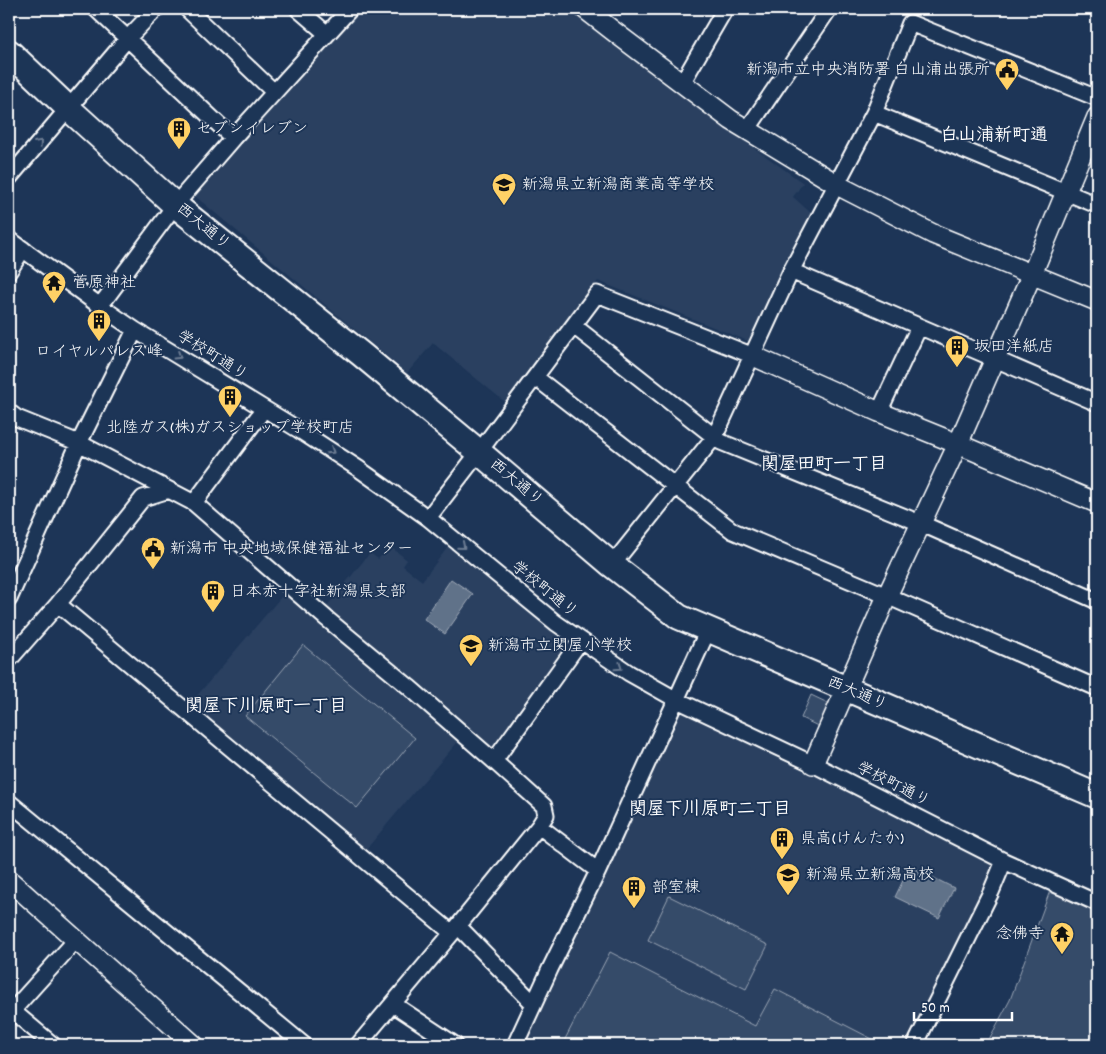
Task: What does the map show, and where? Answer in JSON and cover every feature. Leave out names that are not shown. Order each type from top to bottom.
[{"type":"highway","name":"西大通り","points":[[9,52],[175,205],[361,354],[612,564],[679,617],[1097,796]]},
{"type":"street","points":[[96,9],[233,138]]},
{"type":"street","points":[[9,178],[128,38],[156,9]]},
{"type":"street","points":[[187,9],[274,92]]},
{"type":"street","points":[[298,9],[327,34]]},
{"type":"street","points":[[100,306],[175,205],[350,9]]},
{"type":"street","points":[[585,9],[747,130],[836,184],[933,234],[1097,301]]},
{"type":"street","points":[[682,83],[725,9]]},
{"type":"street","points":[[747,130],[829,9]]},
{"type":"street","points":[[612,564],[715,436],[791,271],[874,113],[910,23],[1097,98]]},
{"type":"street","points":[[874,113],[1097,205]]},
{"type":"street","points":[[813,764],[920,523],[958,444],[1032,274],[1097,117]]},
{"type":"street","name":"学校町通り","points":[[9,239],[135,330],[359,469],[428,518],[556,623],[629,673],[677,700],[813,764],[1004,860],[1097,903]]},
{"type":"street","points":[[9,271],[23,249]]},
{"type":"street","points":[[791,271],[1097,404]]},
{"type":"street","points":[[428,518],[597,294],[752,355],[879,412],[1097,503]]},
{"type":"street","points":[[574,326],[721,442],[920,523],[1097,601]]},
{"type":"street","points":[[879,412],[919,326]]},
{"type":"street","points":[[9,599],[79,443],[135,330]]},
{"type":"street","points":[[535,377],[733,531],[1097,688]]},
{"type":"street","points":[[194,503],[264,409]]},
{"type":"street","points":[[9,412],[17,418],[79,443],[194,503],[327,619],[409,687],[544,806],[546,815],[539,826],[455,930],[358,1045]]},
{"type":"street","points":[[9,660],[58,604],[143,498],[169,490]]},
{"type":"street","points":[[58,604],[455,930],[534,1004]]},
{"type":"street","points":[[515,1045],[598,871],[708,630]]},
{"type":"street","points":[[494,761],[581,640]]},
{"type":"street","points":[[9,802],[304,1045]]},
{"type":"street","points":[[539,826],[598,871]]},
{"type":"street","points":[[915,1045],[991,892],[1004,860]]},
{"type":"street","points":[[9,880],[194,1045]]},
{"type":"street","points":[[53,1045],[11,1010],[76,940]]},
{"type":"street","points":[[393,1004],[447,1043]]},
{"type":"shaded area","name":"新潟県立新潟商業高等学校","points":[[359,9],[573,9],[701,110],[803,183],[793,197],[812,214],[748,341],[598,281],[505,402],[433,343],[407,373],[195,196]]},
{"type":"shaded area","name":"新潟市立関屋小学校","points":[[391,547],[407,560],[403,566],[422,581],[448,547],[567,643],[491,751],[323,611],[370,553],[378,559]]},
{"type":"shaded area","points":[[451,579],[473,594],[445,634],[424,619]]},
{"type":"shaded area","points":[[287,590],[462,737],[363,853],[190,704]]},
{"type":"shaded area","points":[[303,645],[415,738],[357,808],[245,716]]},
{"type":"shaded area","points":[[811,695],[830,704],[820,727],[801,718]]},
{"type":"shaded area","name":"新潟県立新潟高校","points":[[680,711],[997,866],[909,1045],[524,1045]]},
{"type":"shaded area","points":[[910,866],[954,888],[939,918],[895,897]]},
{"type":"shaded area","name":"念佛寺","points":[[1051,888],[1097,910],[1097,1045],[986,1045],[1010,1000]]},
{"type":"shaded area","points":[[669,896],[768,945],[746,989],[648,940]]},
{"type":"shaded area","points":[[610,952],[755,1026],[775,989],[884,1045],[562,1045]]},
{"type":"place","name":"新潟市立中央消防署 白山浦出張所","points":[[1007,91]]},
{"type":"place","name":"セブンイレブン","points":[[179,150]]},
{"type":"place","name":"新潟県立新潟商業高等学校","points":[[504,206]]},
{"type":"place","name":"菅原神社","points":[[54,304]]},
{"type":"place","name":"ロイヤルパレス峰","points":[[99,342]]},
{"type":"place","name":"坂田洋紙店","points":[[957,368]]},
{"type":"place","name":"北陸ガス(株)ガスショップ学校町店","points":[[230,418]]},
{"type":"place","name":"新潟市 中央地域保健福祉センター","points":[[153,570]]},
{"type":"place","name":"日本赤十字社新潟県支部","points":[[213,613]]},
{"type":"place","name":"新潟市立関屋小学校","points":[[471,667]]},
{"type":"place","name":"県高(けんたか)","points":[[782,860]]},
{"type":"place","name":"新潟県立新潟高校","points":[[788,896]]},
{"type":"place","name":"部室棟","points":[[634,909]]},
{"type":"place","name":"念佛寺","points":[[1062,955]]},
{"type":"district","name":"白山浦新町通","points":[[994,136]]},
{"type":"district","name":"関屋田町一丁目","points":[[824,465]]},
{"type":"district","name":"関屋下川原町一丁目","points":[[266,707]]},
{"type":"district","name":"関屋下川原町二丁目","points":[[710,810]]}]
